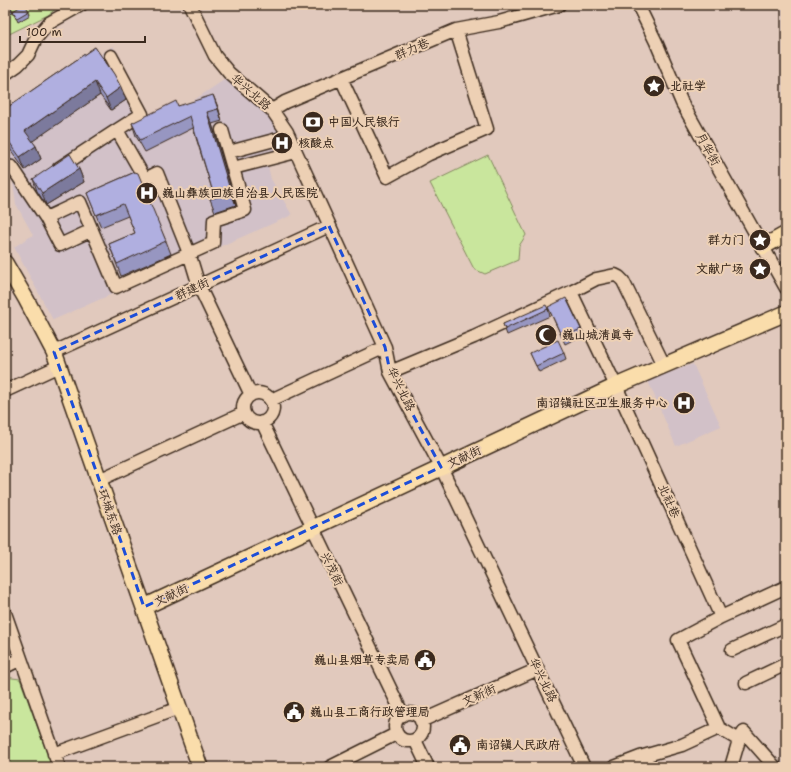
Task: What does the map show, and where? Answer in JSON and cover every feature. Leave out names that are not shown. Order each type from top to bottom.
[{"type":"main road","points":[[763,247],[786,234]]},
{"type":"main road","name":"环城东路","points":[[5,263],[26,298],[57,359],[200,767]]},
{"type":"main road","name":"文献街","points":[[144,607],[616,386],[786,312]]},
{"type":"street","points":[[5,74],[18,65],[28,55],[36,38],[49,23],[81,5]]},
{"type":"street","name":"华兴北路","points":[[190,5],[215,56],[229,74],[272,110],[289,136],[385,347],[390,372],[442,467],[584,767]]},
{"type":"street","name":"群力巷","points":[[272,110],[285,102],[456,30],[499,22],[559,5]]},
{"type":"street","name":"月华街","points":[[638,5],[682,104],[786,288]]},
{"type":"street","points":[[341,78],[387,177],[429,154],[487,129],[456,30]]},
{"type":"street","points":[[46,176],[142,114],[111,56]]},
{"type":"street","points":[[117,130],[145,179]]},
{"type":"street","points":[[80,202],[116,287],[189,253],[213,244],[214,220],[245,210],[222,130]]},
{"type":"street","points":[[228,152],[289,136]]},
{"type":"street","points":[[233,168],[296,152]]},
{"type":"street","points":[[5,166],[12,166],[30,187],[60,245],[92,230]]},
{"type":"street","points":[[145,179],[157,173],[189,253],[199,286],[250,395]]},
{"type":"street","points":[[132,178],[141,176],[145,179]]},
{"type":"street","points":[[46,218],[93,196]]},
{"type":"street","name":"群建街","points":[[5,391],[57,359],[199,286],[329,226]]},
{"type":"street","points":[[390,372],[571,292],[596,278],[615,275],[623,281],[664,365]]},
{"type":"street","name":"北社巷","points":[[571,292],[616,386],[721,617]]},
{"type":"street","points":[[271,400],[385,347]]},
{"type":"street","points":[[264,394],[271,400],[272,413],[262,422],[258,423],[249,420],[244,413],[245,401],[250,395],[264,394]]},
{"type":"street","points":[[99,480],[244,413]]},
{"type":"street","name":"兴茂街","points":[[262,422],[403,715]]},
{"type":"street","points":[[738,740],[719,728],[678,640],[721,617],[786,587]]},
{"type":"street","points":[[5,613],[59,767]]},
{"type":"street","points":[[732,650],[786,625]]},
{"type":"street","points":[[5,667],[21,659]]},
{"type":"street","points":[[746,684],[786,664]]},
{"type":"street","name":"文新街","points":[[421,721],[538,669]]},
{"type":"street","points":[[54,754],[179,708]]},
{"type":"street","points":[[411,714],[421,721],[421,734],[415,740],[402,740],[396,734],[396,721],[403,715],[411,714]]},
{"type":"street","points":[[614,767],[640,757],[682,746],[719,728]]},
{"type":"street","points":[[731,767],[738,740],[744,732],[775,767]]},
{"type":"street","points":[[330,767],[396,734]]},
{"type":"street","points":[[415,740],[428,767]]},
{"type":"street","points":[[640,757],[652,767]]},
{"type":"highlighted area","points":[[329,226],[385,347],[390,372],[441,467],[144,607],[54,352]]},
{"type":"shaded area","name":"巍山彝族回族自治县人民医院","points":[[113,46],[155,126],[227,78],[266,109],[285,134],[290,153],[267,162],[271,179],[292,215],[53,320],[14,247],[33,235],[16,204],[13,182],[5,168],[5,118]]},
{"type":"shaded area","name":"南诏镇社区卫生服务中心","points":[[693,364],[721,426],[676,446],[648,381]]},
{"type":"green space","points":[[5,5],[61,5],[48,15],[5,36]]},
{"type":"green space","points":[[488,155],[526,235],[519,246],[518,260],[485,274],[474,269],[430,183]]},
{"type":"green space","points":[[5,677],[20,679],[52,767],[5,767]]},
{"type":"building","points":[[5,5],[10,5],[11,7],[5,10]]},
{"type":"building","points":[[25,5],[29,11],[17,18],[13,11]]},
{"type":"building","points":[[95,47],[114,74],[121,87],[106,98],[95,82],[25,131],[36,146],[20,157],[5,136],[5,109]]},
{"type":"building","points":[[213,95],[218,109],[207,112],[231,193],[210,199],[208,190],[212,189],[190,116],[140,140],[132,123],[176,101],[178,106]]},
{"type":"building","points":[[70,154],[79,169],[42,193],[33,179]]},
{"type":"building","points":[[135,172],[138,173],[166,241],[117,264],[109,244],[135,233],[123,204],[96,215],[87,193]]},
{"type":"building","points":[[784,261],[786,264],[785,270],[781,262]]},
{"type":"building","points":[[566,298],[581,329],[562,337],[548,307]]},
{"type":"building","points":[[546,305],[548,309],[505,329],[503,324]]},
{"type":"building","points":[[558,340],[564,353],[536,366],[530,353]]},
{"type":"place","name":"北社学","points":[[654,86]]},
{"type":"place","name":"中国人民银行","points":[[313,122]]},
{"type":"place","name":"核酸点","points":[[282,143]]},
{"type":"place","name":"巍山彝族回族自治县人民医院","points":[[147,193]]},
{"type":"place","name":"群力门","points":[[760,240]]},
{"type":"place","name":"文献广场","points":[[760,269]]},
{"type":"place","name":"巍山城清真寺","points":[[546,335]]},
{"type":"place","name":"南诏镇社区卫生服务中心","points":[[684,403]]},
{"type":"place","name":"巍山县烟草专卖局","points":[[425,660]]},
{"type":"place","name":"巍山县工商行政管理局","points":[[294,712]]},
{"type":"place","name":"南诏镇人民政府","points":[[460,745]]}]
